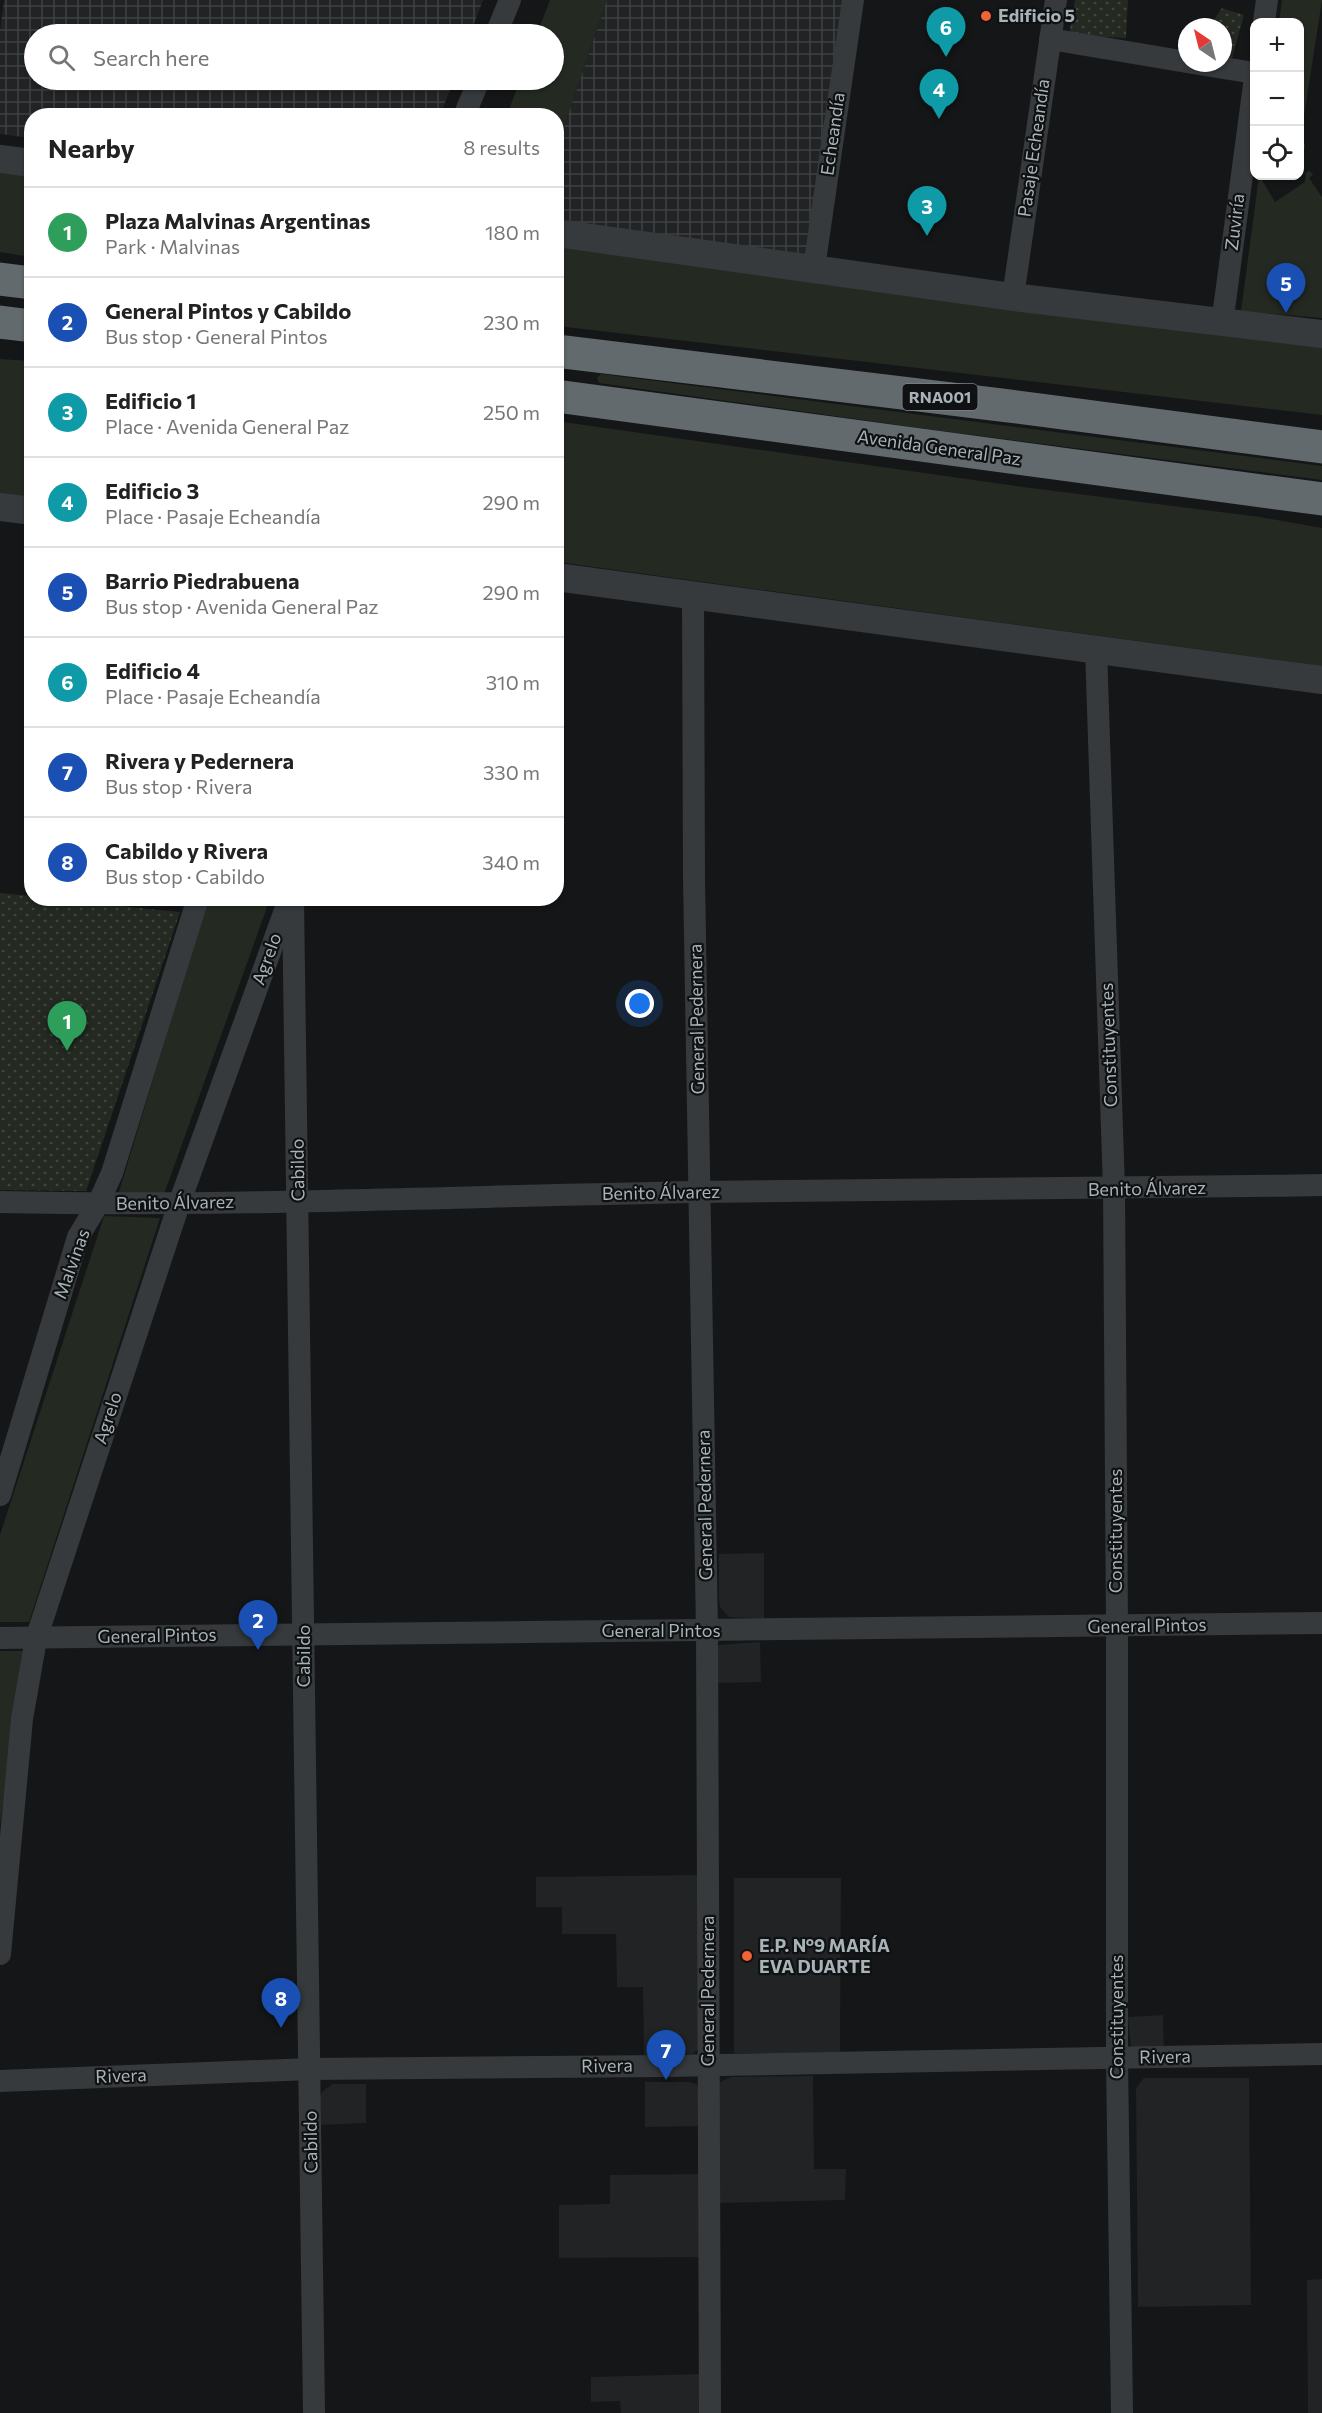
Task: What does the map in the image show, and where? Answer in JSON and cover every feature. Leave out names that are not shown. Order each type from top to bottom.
[{"type":"highway","points":[[0,322],[24,325]]},
{"type":"highway","points":[[0,334],[24,336]]},
{"type":"highway","name":"RNA001","points":[[564,352],[989,403],[1322,447]]},
{"type":"highway","name":"Avenida General Paz","points":[[564,397],[1314,500]]},
{"type":"street","points":[[500,24],[510,0]]},
{"type":"street","name":"Echeandía","points":[[814,268],[853,0]]},
{"type":"street","name":"Pasaje Echeandía","points":[[1013,297],[1056,0]]},
{"type":"street","points":[[1050,39],[1178,60]]},
{"type":"street","points":[[1232,69],[1250,72]]},
{"type":"street","points":[[468,108],[475,90]]},
{"type":"street","name":"Zuviría","points":[[1222,324],[1250,115]]},
{"type":"street","points":[[0,159],[24,162]]},
{"type":"street","points":[[564,234],[1013,297],[1222,324],[1322,334]]},
{"type":"street","points":[[0,507],[24,510]]},
{"type":"street","points":[[564,578],[1322,680]]},
{"type":"street","name":"General Pedernera","points":[[693,597],[694,866],[707,1631],[710,2413]]},
{"type":"street","name":"Constituyentes","points":[[1096,649],[1114,1189],[1117,2058],[1122,2413]]},
{"type":"street","name":"Malvinas","points":[[0,1495],[78,1237],[98,1204],[112,1173],[195,906]]},
{"type":"street","name":"Agrelo","points":[[0,1954],[22,1719],[36,1639],[178,1204],[288,906]]},
{"type":"street","name":"Cabildo","points":[[291,906],[299,1201],[307,2025],[310,2069],[314,2413]]},
{"type":"street","name":"Benito Álvarez","points":[[0,1202],[178,1204],[700,1192],[1322,1185]]},
{"type":"street","name":"General Pintos","points":[[0,1638],[1322,1623]]},
{"type":"street","name":"Rivera","points":[[0,2081],[310,2069],[1322,2054]]},
{"type":"shaded area","points":[[4,0],[483,0],[474,24],[24,24],[24,90],[450,90],[443,108],[24,108],[24,137],[0,134],[0,31]]},
{"type":"shaded area","points":[[550,0],[607,0],[564,126],[564,108],[510,108],[516,90],[564,90],[564,24],[541,24]]},
{"type":"shaded area","points":[[607,0],[845,0],[815,244],[803,256],[564,222],[564,126]]},
{"type":"shaded area","points":[[1075,0],[1128,0],[1126,38],[1069,35]]},
{"type":"shaded area","points":[[1282,0],[1322,0],[1304,116],[1304,18],[1280,18]]},
{"type":"shaded area","points":[[1222,8],[1244,15],[1232,58],[1232,18],[1215,18]]},
{"type":"shaded area","points":[[0,171],[24,175],[24,256],[0,252]]},
{"type":"shaded area","points":[[1310,171],[1313,175],[1309,178],[1322,197],[1322,318],[1241,311],[1258,180],[1262,180],[1275,202],[1305,182],[1306,172]]},
{"type":"shaded area","points":[[564,245],[1322,343],[1322,415],[564,327]]},
{"type":"shaded area","points":[[0,359],[24,361],[24,499],[0,497]]},
{"type":"shaded area","points":[[601,374],[1322,466],[1322,480],[934,430],[599,383],[597,378]]},
{"type":"shaded area","points":[[564,422],[1023,487],[1260,517],[1322,528],[1322,666],[564,563]]},
{"type":"shaded area","points":[[0,893],[24,895],[24,906],[120,906],[180,912],[86,1191],[0,1190]]},
{"type":"shaded area","points":[[206,906],[267,906],[163,1197],[118,1195]]},
{"type":"shaded area","points":[[104,1216],[160,1218],[29,1622],[0,1622],[0,1535]]},
{"type":"shaded area","points":[[764,1553],[764,1619],[729,1617],[720,1607],[719,1554]]},
{"type":"shaded area","points":[[760,1642],[761,1682],[717,1683],[718,1645]]},
{"type":"shaded area","points":[[0,1651],[24,1651],[0,1825]]},
{"type":"shaded area","points":[[701,1875],[700,2048],[692,2054],[644,2055],[643,1987],[617,1987],[616,1934],[562,1934],[562,1907],[536,1907],[536,1877]]},
{"type":"shaded area","points":[[734,1878],[841,1878],[840,2053],[734,2053]]},
{"type":"shaded area","points":[[1163,2015],[1164,2055],[1131,2048],[1128,2017]]},
{"type":"shaded area","points":[[813,2076],[814,2169],[846,2169],[845,2200],[720,2203],[718,2086],[720,2082],[731,2077]]},
{"type":"shaded area","points":[[1144,2078],[1249,2078],[1251,2305],[1138,2307],[1136,2088]]},
{"type":"shaded area","points":[[645,2082],[696,2084],[700,2088],[703,2126],[645,2127]]},
{"type":"shaded area","points":[[333,2084],[366,2084],[366,2123],[319,2125],[318,2099],[324,2090]]},
{"type":"shaded area","points":[[703,2174],[703,2257],[559,2258],[559,2205],[610,2204],[610,2175]]},
{"type":"shaded area","points":[[1322,2279],[1322,2413],[1308,2413],[1307,2280]]},
{"type":"shaded area","points":[[701,2374],[702,2413],[621,2413],[620,2401],[591,2402],[591,2377]]},
{"type":"place","name":"Edificio 5","points":[[986,16]]},
{"type":"place","name":"Edificio 4","points":[[946,57]]},
{"type":"place","name":"Edificio 3","points":[[939,119]]},
{"type":"place","name":"Edificio 1","points":[[927,236]]},
{"type":"place","name":"Barrio Piedrabuena","points":[[1286,313]]},
{"type":"place","name":"Plaza Malvinas Argentinas","points":[[67,1051]]},
{"type":"place","name":"General Pintos y Cabildo","points":[[258,1650]]},
{"type":"place","name":"E.P. Nº9 MARÍA EVA DUARTE","points":[[747,1956]]},
{"type":"place","name":"Cabildo y Rivera","points":[[281,2028]]},
{"type":"place","name":"Rivera y Pedernera","points":[[666,2080]]}]
